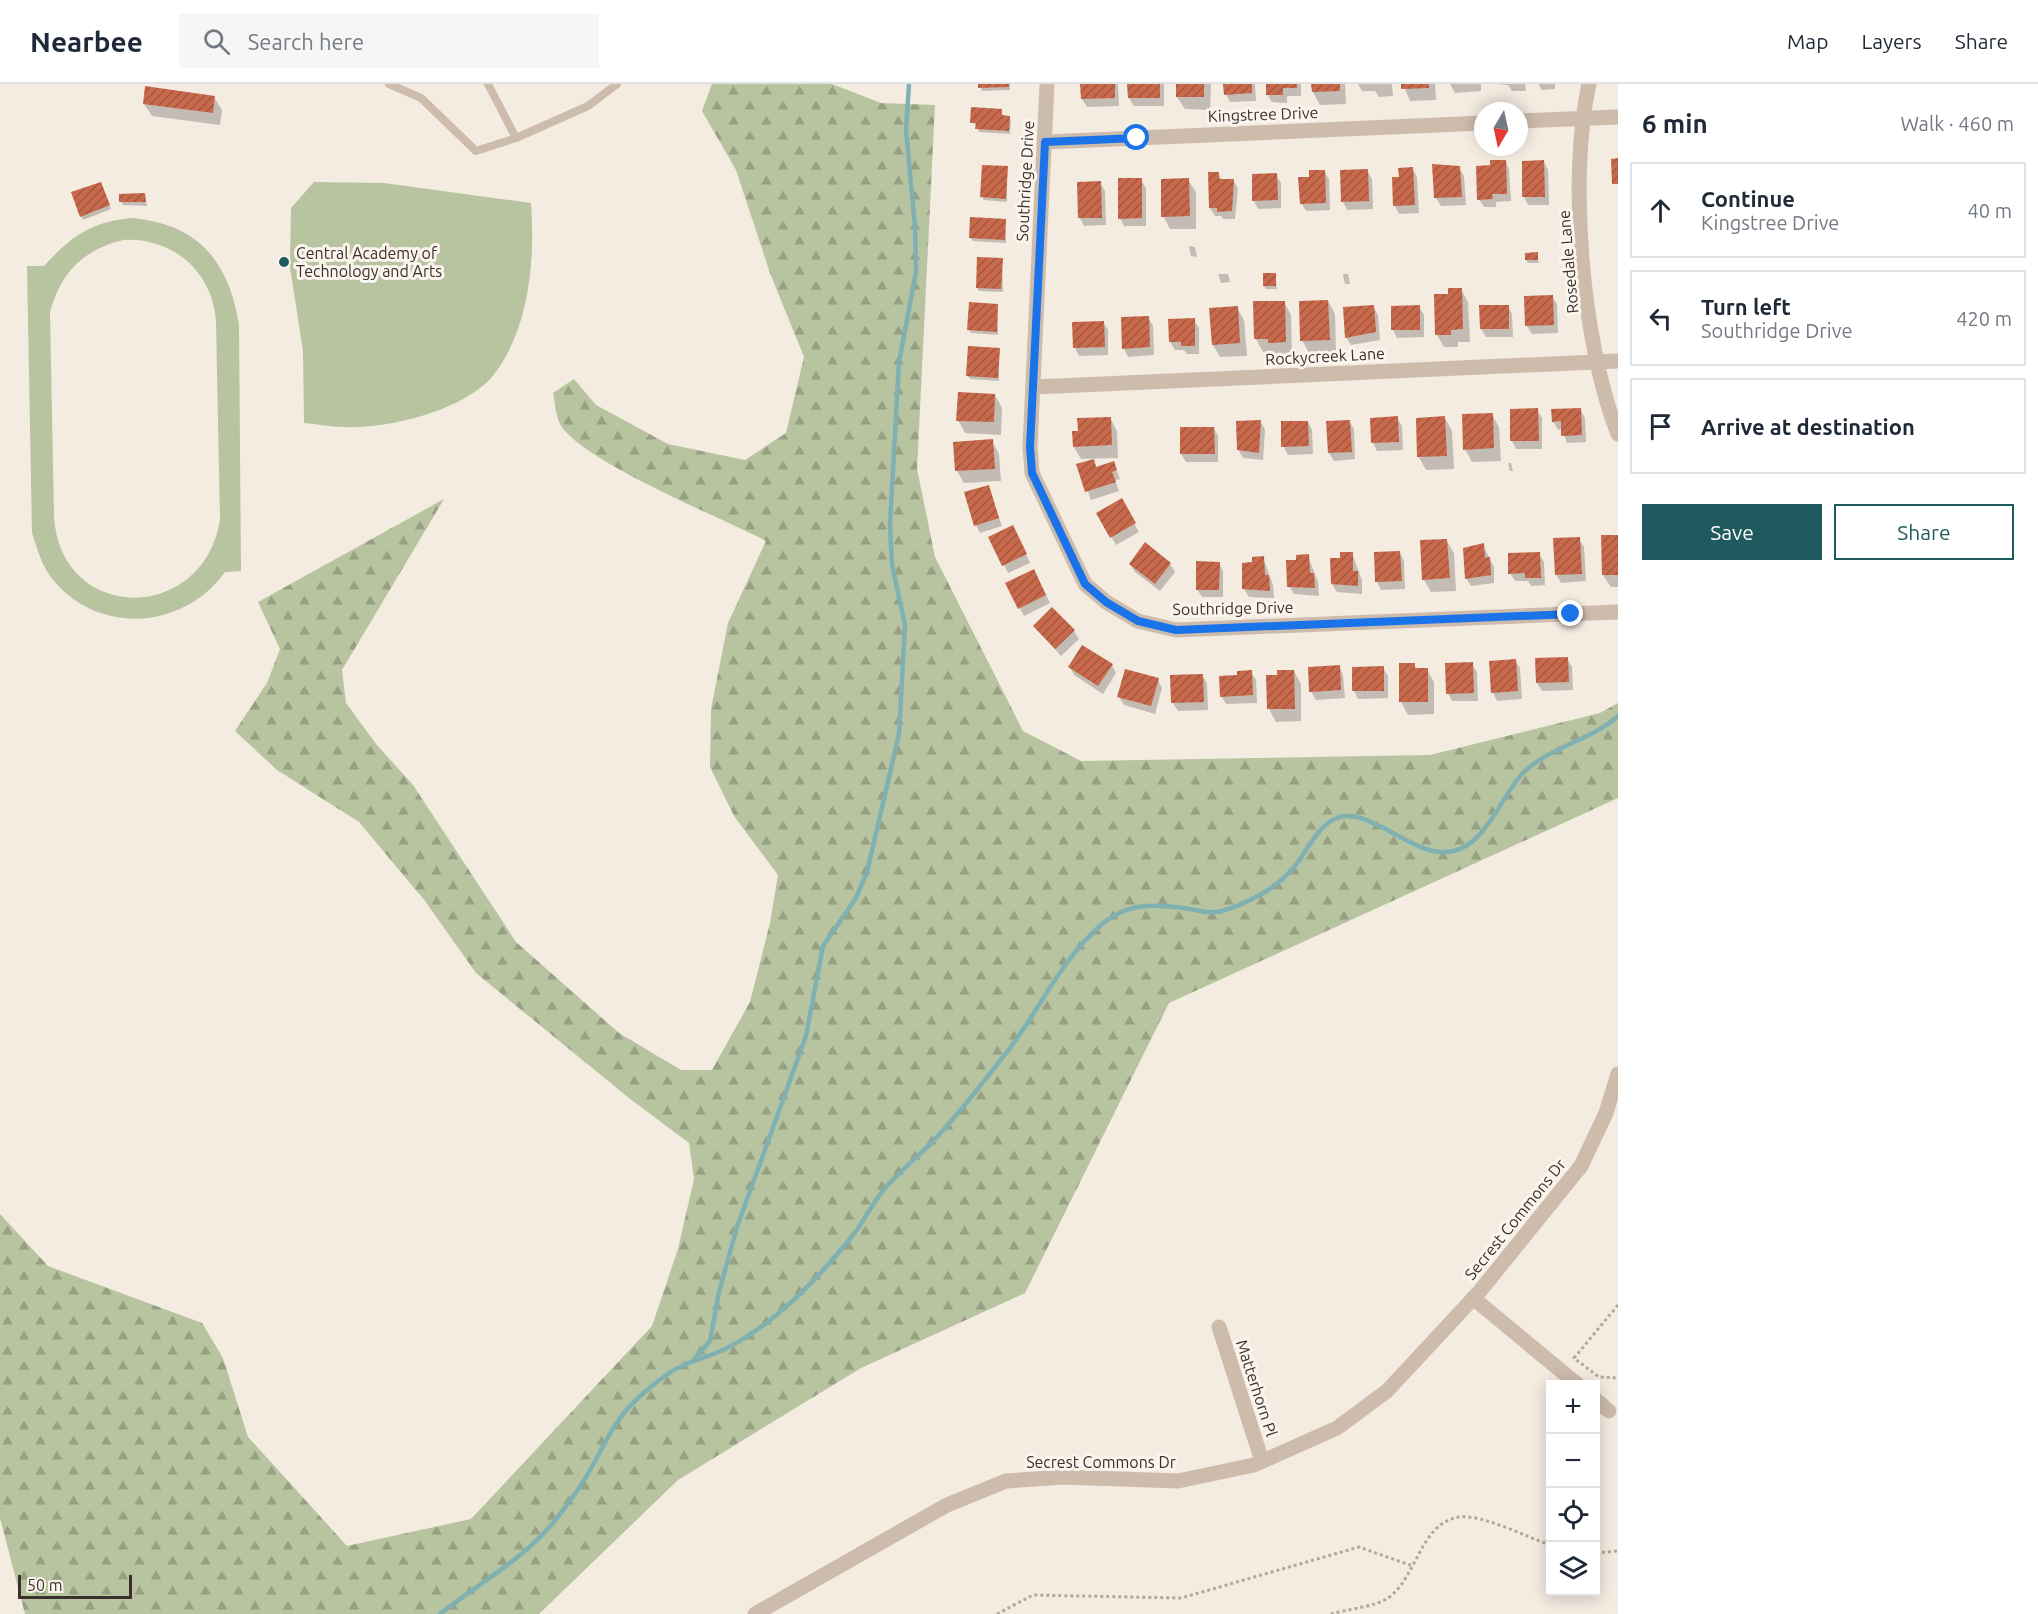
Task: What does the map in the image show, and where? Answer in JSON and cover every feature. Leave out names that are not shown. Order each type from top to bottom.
[{"type":"street","name":"Southridge Drive","points":[[1047,84],[1030,447],[1032,473],[1085,584],[1106,602],[1138,621],[1176,630],[1618,612]]},
{"type":"street","name":"Rosedale Lane","points":[[1589,84],[1581,119],[1581,206],[1585,293],[1599,362],[1618,434]]},
{"type":"street","points":[[1528,121],[1618,117]]},
{"type":"street","name":"Kingstree Drive","points":[[1045,142],[1474,123]]},
{"type":"street","name":"Rockycreek Lane","points":[[1034,387],[1618,361]]},
{"type":"street","name":"Secrest Commons Dr","points":[[754,1614],[947,1505],[1006,1481],[1062,1477],[1178,1481],[1262,1461],[1337,1428],[1387,1391],[1473,1298],[1581,1166],[1606,1113],[1618,1074]]},
{"type":"street","points":[[1473,1298],[1572,1380]]},
{"type":"street","name":"Matterhorn Pl","points":[[1219,1327],[1262,1461]]},
{"type":"street","points":[[1600,1403],[1613,1412]]},
{"type":"lane","points":[[389,84],[421,98],[476,152],[516,138],[588,106],[617,84]]},
{"type":"lane","points":[[488,84],[516,138]]},
{"type":"path","points":[[1618,1305],[1574,1358],[1599,1377],[1618,1378]]},
{"type":"path","points":[[1331,1614],[1386,1599],[1398,1590],[1432,1533],[1447,1520],[1460,1516],[1476,1519],[1546,1543]]},
{"type":"path","points":[[997,1614],[1033,1595],[1181,1598],[1359,1547],[1413,1566]]},
{"type":"path","points":[[1600,1553],[1618,1551]]},
{"type":"green space","points":[[712,84],[832,84],[881,103],[935,105],[917,469],[935,557],[1023,731],[1081,761],[1430,755],[1600,713],[1618,703],[1618,798],[1169,1003],[1025,1293],[861,1368],[678,1480],[539,1614],[25,1614],[0,1518],[0,1214],[48,1266],[202,1323],[223,1358],[248,1437],[347,1546],[471,1519],[652,1326],[678,1249],[694,1179],[689,1143],[629,1098],[476,973],[425,901],[359,822],[277,770],[235,731],[267,683],[280,649],[258,602],[444,499],[342,670],[346,703],[376,744],[413,785],[516,942],[619,1033],[681,1070],[712,1070],[750,1002],[770,923],[778,875],[734,816],[710,767],[711,709],[728,623],[766,541],[655,488],[595,455],[573,439],[560,424],[553,393],[574,379],[596,405],[668,444],[745,460],[786,433],[804,357],[770,273],[736,170],[702,111]]},
{"type":"green space","points":[[314,182],[384,183],[531,203],[531,269],[523,313],[507,354],[483,386],[447,407],[404,421],[362,427],[304,423],[303,351],[290,267],[291,208]]},
{"type":"green space","points":[[132,218],[175,228],[206,250],[218,265],[227,282],[239,325],[241,571],[225,572],[207,592],[186,606],[163,615],[139,619],[114,617],[90,609],[69,595],[47,571],[32,533],[27,266],[44,266],[64,246],[83,232],[117,220]],"holes":[[[123,240],[141,241],[174,251],[187,261],[198,273],[213,304],[216,322],[220,520],[208,554],[188,578],[162,593],[133,598],[105,592],[80,577],[62,552],[54,517],[50,312],[60,285],[67,274],[85,257],[109,244]]]},
{"type":"building","points":[[978,84],[1009,84],[1009,87],[978,88]]},
{"type":"building","points":[[1080,84],[1115,84],[1115,98],[1081,99]]},
{"type":"building","points":[[1127,84],[1160,84],[1160,98],[1128,98]]},
{"type":"building","points":[[1176,84],[1204,84],[1204,97],[1176,97]]},
{"type":"building","points":[[1223,84],[1252,84],[1252,93],[1224,95]]},
{"type":"building","points":[[1266,84],[1297,84],[1297,88],[1283,88],[1283,95],[1266,95]]},
{"type":"building","points":[[1311,84],[1340,84],[1340,91],[1312,92]]},
{"type":"building","points":[[1401,84],[1429,84],[1429,88],[1401,89]]},
{"type":"building","points":[[145,86],[215,96],[213,113],[143,104]]},
{"type":"building","points":[[971,107],[1002,109],[1002,115],[1010,116],[1009,131],[975,129],[976,123],[970,123]]},
{"type":"building","points":[[1618,158],[1618,184],[1612,184],[1611,159]]},
{"type":"building","points":[[1490,160],[1506,160],[1507,194],[1492,194],[1493,199],[1477,200],[1476,166],[1490,165]]},
{"type":"building","points":[[1544,160],[1545,197],[1522,197],[1522,161]]},
{"type":"building","points":[[1432,164],[1460,166],[1462,197],[1434,198]]},
{"type":"building","points":[[982,165],[1008,166],[1006,199],[980,197]]},
{"type":"building","points":[[1413,167],[1415,205],[1393,206],[1392,177],[1399,177],[1398,168]]},
{"type":"building","points":[[1368,169],[1369,201],[1341,202],[1340,170]]},
{"type":"building","points":[[1309,170],[1325,170],[1326,203],[1300,204],[1298,177],[1309,177]]},
{"type":"building","points":[[1208,172],[1219,172],[1219,179],[1234,179],[1232,211],[1217,212],[1217,208],[1209,208]]},
{"type":"building","points":[[1277,173],[1278,200],[1252,201],[1252,174]]},
{"type":"building","points":[[1118,178],[1142,178],[1142,218],[1118,219]]},
{"type":"building","points":[[1189,178],[1190,216],[1161,217],[1161,179]]},
{"type":"building","points":[[1101,181],[1102,218],[1078,218],[1077,182]]},
{"type":"building","points":[[101,182],[110,205],[80,217],[71,192]]},
{"type":"building","points":[[145,193],[146,202],[119,202],[119,194]]},
{"type":"building","points":[[970,217],[1006,219],[1005,240],[969,238]]},
{"type":"building","points":[[1538,252],[1538,260],[1525,260],[1525,253]]},
{"type":"building","points":[[977,257],[1003,258],[1001,289],[976,288]]},
{"type":"building","points":[[1263,273],[1276,273],[1276,286],[1263,286]]},
{"type":"building","points":[[1448,288],[1462,288],[1463,329],[1451,330],[1451,335],[1435,335],[1434,294],[1448,294]]},
{"type":"building","points":[[1553,295],[1554,325],[1525,326],[1524,296]]},
{"type":"building","points":[[1328,300],[1330,340],[1300,341],[1299,301]]},
{"type":"building","points":[[1253,301],[1285,301],[1286,342],[1268,343],[1268,339],[1254,339]]},
{"type":"building","points":[[969,302],[998,304],[997,332],[967,330]]},
{"type":"building","points":[[1374,305],[1376,332],[1345,338],[1343,307]]},
{"type":"building","points":[[1420,305],[1420,330],[1391,330],[1391,306]]},
{"type":"building","points":[[1479,305],[1509,305],[1509,329],[1480,329]]},
{"type":"building","points":[[1238,306],[1240,343],[1212,345],[1209,308]]},
{"type":"building","points":[[1149,316],[1150,347],[1122,349],[1121,317]]},
{"type":"building","points":[[1195,318],[1195,346],[1181,346],[1181,342],[1169,342],[1168,319]]},
{"type":"building","points":[[1104,321],[1105,347],[1073,348],[1072,322]]},
{"type":"building","points":[[968,346],[1000,348],[998,378],[966,376]]},
{"type":"building","points":[[958,392],[995,394],[994,422],[956,421]]},
{"type":"building","points":[[1538,408],[1539,441],[1510,441],[1510,409]]},
{"type":"building","points":[[1581,408],[1582,435],[1561,436],[1561,421],[1552,422],[1551,409]]},
{"type":"building","points":[[1493,413],[1494,448],[1463,450],[1462,414]]},
{"type":"building","points":[[1398,416],[1399,442],[1371,443],[1370,418]]},
{"type":"building","points":[[1445,416],[1447,456],[1417,457],[1416,418]]},
{"type":"building","points":[[1111,417],[1112,445],[1073,447],[1072,431],[1078,431],[1077,418]]},
{"type":"building","points":[[1261,420],[1259,453],[1237,450],[1236,421]]},
{"type":"building","points":[[1350,420],[1352,452],[1328,453],[1326,421]]},
{"type":"building","points":[[1281,421],[1308,421],[1309,446],[1281,447]]},
{"type":"building","points":[[1180,427],[1214,427],[1215,454],[1180,454]]},
{"type":"building","points":[[993,439],[995,469],[955,471],[953,442]]},
{"type":"building","points":[[1094,459],[1096,467],[1114,461],[1117,470],[1112,472],[1116,482],[1085,492],[1076,464]]},
{"type":"building","points":[[989,485],[999,518],[974,526],[964,492]]},
{"type":"building","points":[[1122,498],[1136,523],[1110,538],[1096,513]]},
{"type":"building","points":[[1013,525],[1027,554],[1002,566],[988,537]]},
{"type":"building","points":[[1601,535],[1618,535],[1618,575],[1602,575]]},
{"type":"building","points":[[1580,537],[1582,574],[1555,575],[1553,538]]},
{"type":"building","points":[[1447,539],[1450,578],[1422,580],[1420,540]]},
{"type":"building","points":[[1145,542],[1171,563],[1155,584],[1129,564]]},
{"type":"building","points":[[1484,543],[1485,558],[1490,557],[1491,575],[1465,579],[1463,548]]},
{"type":"building","points":[[1400,551],[1402,581],[1375,582],[1374,552]]},
{"type":"building","points":[[1340,552],[1353,552],[1353,571],[1358,571],[1358,586],[1331,584],[1330,558],[1340,558]]},
{"type":"building","points":[[1540,552],[1541,578],[1525,578],[1525,573],[1508,574],[1508,553]]},
{"type":"building","points":[[1309,554],[1310,573],[1314,573],[1315,588],[1287,587],[1286,560],[1296,560],[1296,555]]},
{"type":"building","points":[[1264,556],[1265,575],[1269,575],[1270,591],[1242,589],[1242,563],[1252,562],[1252,557]]},
{"type":"building","points":[[1196,561],[1220,562],[1219,590],[1196,590]]},
{"type":"building","points":[[1034,569],[1046,595],[1018,609],[1005,583]]},
{"type":"building","points":[[1052,607],[1075,630],[1055,649],[1033,626]]},
{"type":"building","points":[[1082,645],[1113,664],[1098,686],[1068,667]]},
{"type":"building","points":[[1568,657],[1569,682],[1536,683],[1535,658]]},
{"type":"building","points":[[1516,659],[1518,691],[1491,693],[1489,661]]},
{"type":"building","points":[[1473,662],[1474,693],[1446,694],[1445,663]]},
{"type":"building","points":[[1399,663],[1415,663],[1415,668],[1428,668],[1428,702],[1399,702]]},
{"type":"building","points":[[1340,665],[1341,690],[1309,692],[1308,667]]},
{"type":"building","points":[[1384,666],[1384,691],[1352,691],[1352,667]]},
{"type":"building","points":[[1125,669],[1159,678],[1151,706],[1117,697]]},
{"type":"building","points":[[1252,670],[1253,695],[1220,697],[1219,676],[1237,675],[1237,671]]},
{"type":"building","points":[[1277,670],[1294,670],[1295,709],[1267,709],[1266,675],[1277,675]]},
{"type":"building","points":[[1203,674],[1204,702],[1171,703],[1170,675]]},
{"type":"waterway","points":[[693,1361],[710,1341],[719,1292],[737,1227],[806,1036],[823,946],[856,898],[867,872],[899,734],[905,625],[892,564],[890,524],[899,362],[916,272],[915,226],[906,130],[909,84]]},
{"type":"waterway","points":[[440,1614],[517,1558],[545,1532],[582,1484],[622,1416],[642,1395],[676,1369],[721,1351],[746,1337],[798,1297],[856,1231],[883,1190],[934,1140],[973,1095],[1010,1048],[1074,954],[1100,926],[1121,912],[1143,906],[1166,906],[1214,912],[1242,904],[1262,894],[1288,874],[1324,826],[1337,818],[1348,816],[1360,818],[1428,849],[1440,852],[1455,851],[1468,845],[1479,835],[1514,784],[1533,764],[1595,732],[1618,716]]},
{"type":"place","name":"Central Academy of Technology and Arts","points":[[284,262]]},
{"type":"route","points":[[1137,138],[1045,142],[1030,447],[1032,473],[1085,584],[1106,602],[1138,621],[1176,630],[1571,614]]}]
